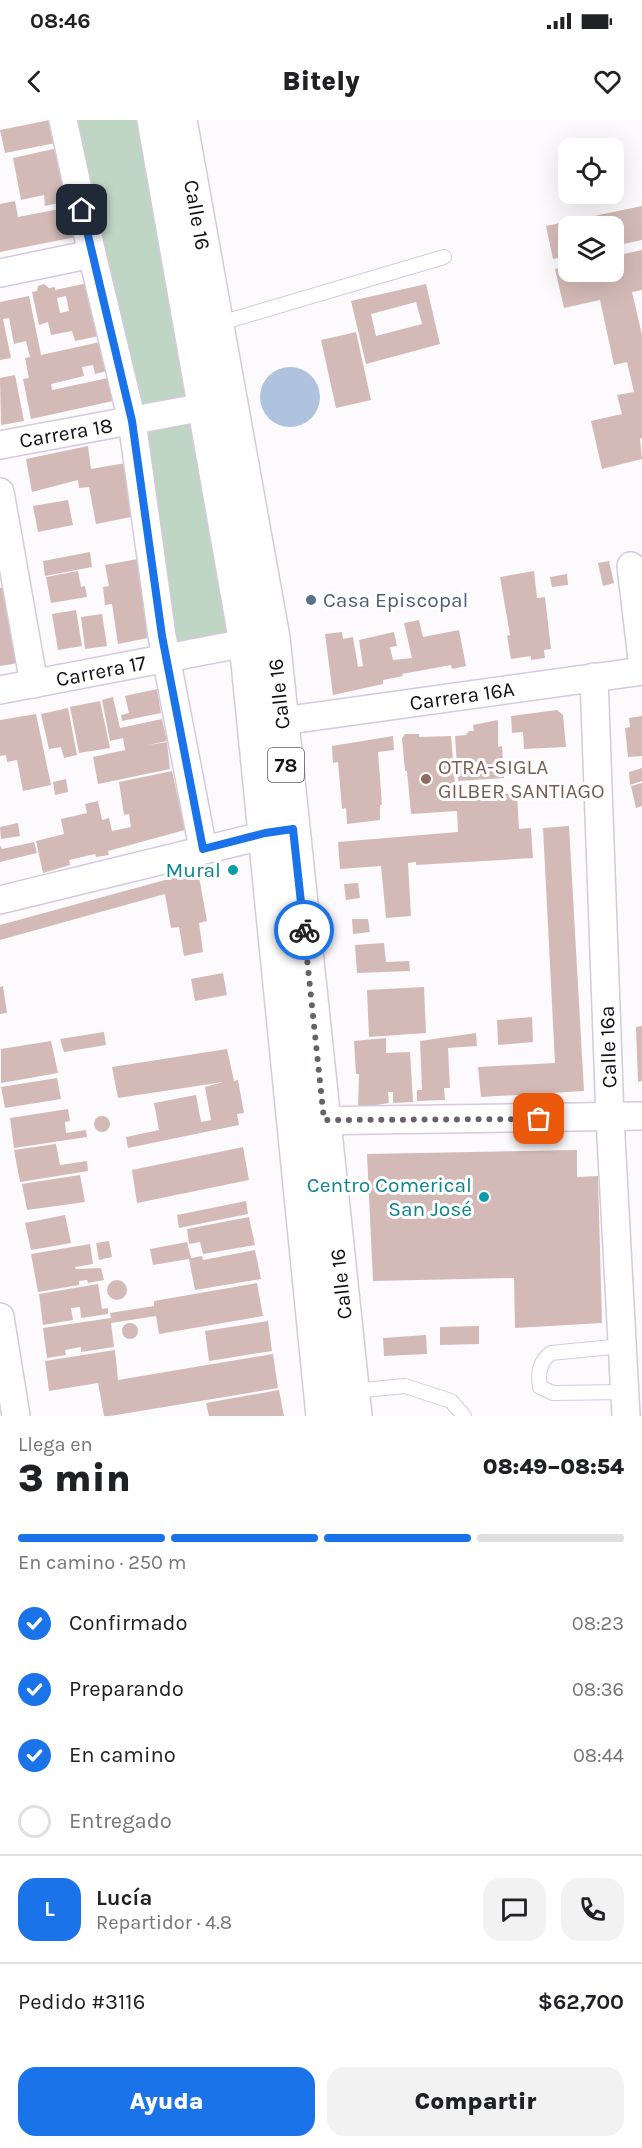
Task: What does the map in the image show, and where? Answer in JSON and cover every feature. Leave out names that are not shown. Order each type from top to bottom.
[{"type":"highway","name":"Calle 16","points":[[154,120],[204,407],[259,640],[282,721],[279,831]]},
{"type":"highway","name":"Calle 16","points":[[180,120],[216,324],[259,640],[309,1121],[354,1403]]},
{"type":"highway","name":"Calle 16","points":[[309,1121],[323,1416]]},
{"type":"street","points":[[63,120],[132,421],[166,658],[203,849]]},
{"type":"street","points":[[0,273],[92,254]]},
{"type":"street","name":"Carrera 18","points":[[0,445],[204,407]]},
{"type":"street","points":[[0,492],[34,684]]},
{"type":"street","points":[[631,566],[642,659]]},
{"type":"street","name":"Carrera 17","points":[[0,690],[259,640]]},
{"type":"street","name":"Carrera 16A","points":[[282,721],[642,671]]},
{"type":"street","name":"Calle 16a","points":[[594,677],[610,1118],[625,1404]]},
{"type":"street","points":[[0,900],[279,831]]},
{"type":"street","points":[[309,1121],[642,1116]]},
{"type":"street","points":[[0,1317],[16,1416]]},
{"type":"lane","points":[[216,324],[444,257]]},
{"type":"lane","points":[[622,1346],[551,1353],[544,1358],[538,1372],[540,1387],[552,1393],[625,1404]]},
{"type":"lane","points":[[354,1403],[405,1386],[451,1401],[464,1416]]},
{"type":"green space","points":[[71,120],[142,120],[236,635],[174,650]]},
{"type":"water","points":[[290,367],[311,376],[320,397],[311,418],[290,427],[269,418],[260,397],[269,376]]},
{"type":"building","points":[[50,120],[61,142],[5,153],[0,130]]},
{"type":"building","points":[[62,147],[72,200],[45,206],[44,195],[21,200],[13,158]]},
{"type":"building","points":[[15,201],[18,217],[75,206],[81,236],[0,252],[0,204]]},
{"type":"building","points":[[642,206],[642,240],[624,244],[624,216],[594,216]]},
{"type":"building","points":[[558,224],[558,258],[553,259],[546,226]]},
{"type":"building","points":[[642,250],[642,290],[632,292],[642,335],[642,438],[640,439],[642,459],[602,469],[591,421],[622,414],[617,395],[634,392],[627,362],[614,365],[600,300],[564,308],[558,282],[624,282],[624,254]]},
{"type":"building","points":[[88,283],[99,336],[75,341],[72,331],[51,335],[48,322],[39,325],[32,292],[37,291],[38,286],[44,284],[49,288],[55,287],[55,290]],"holes":[[[66,296],[69,311],[60,313],[57,298]]]},
{"type":"building","points":[[426,284],[440,344],[366,364],[351,301]],"holes":[[[416,302],[422,324],[376,336],[371,314]]]},
{"type":"building","points":[[29,296],[41,355],[100,342],[111,370],[95,374],[93,365],[82,367],[84,376],[51,384],[52,390],[108,378],[113,401],[31,419],[23,379],[29,378],[25,358],[30,357],[26,341],[14,344],[9,318],[3,319],[11,358],[0,360],[0,302]]},
{"type":"building","points":[[356,332],[371,400],[336,408],[321,340]]},
{"type":"building","points":[[15,375],[24,421],[1,425],[0,378]]},
{"type":"building","points":[[88,446],[91,469],[126,463],[136,516],[96,524],[89,487],[79,488],[78,480],[32,492],[26,459]]},
{"type":"building","points":[[68,500],[73,525],[38,532],[33,506]]},
{"type":"building","points":[[90,552],[92,567],[45,576],[43,561]]},
{"type":"building","points":[[143,558],[158,636],[118,644],[112,604],[105,605],[103,587],[109,586],[105,565]]},
{"type":"building","points":[[609,561],[614,583],[603,586],[598,563]]},
{"type":"building","points":[[78,571],[81,587],[85,586],[87,597],[51,603],[46,577]]},
{"type":"building","points":[[534,571],[537,598],[545,597],[551,649],[544,650],[545,658],[531,660],[531,656],[511,659],[507,636],[510,635],[500,577]]},
{"type":"building","points":[[567,574],[568,585],[552,587],[550,577]]},
{"type":"building","points":[[4,587],[18,663],[0,666],[0,588]]},
{"type":"building","points":[[76,610],[82,646],[58,650],[52,614]]},
{"type":"building","points":[[102,614],[107,646],[85,649],[81,617]]},
{"type":"building","points":[[419,620],[423,637],[459,630],[466,666],[452,669],[451,665],[402,674],[403,676],[383,680],[383,684],[333,695],[325,634],[342,632],[343,639],[353,637],[358,667],[363,666],[359,640],[394,632],[397,646],[390,647],[393,660],[412,658],[404,623]]},
{"type":"building","points":[[157,689],[161,713],[122,721],[121,715],[129,713],[125,696]]},
{"type":"building","points":[[113,697],[120,728],[162,719],[167,741],[148,745],[167,742],[170,769],[98,784],[93,757],[125,750],[123,738],[110,741],[102,700]]},
{"type":"building","points":[[100,701],[110,748],[79,753],[70,707]]},
{"type":"building","points":[[68,708],[77,755],[64,758],[61,747],[49,749],[41,714]]},
{"type":"building","points":[[557,710],[563,715],[566,747],[524,749],[523,732],[512,733],[511,716]]},
{"type":"building","points":[[36,714],[51,785],[23,791],[17,760],[7,762],[6,755],[0,756],[0,720]]},
{"type":"building","points":[[642,716],[642,756],[628,757],[625,728],[630,727],[629,718]]},
{"type":"building","points":[[498,720],[498,747],[502,746],[504,778],[458,781],[455,736],[466,735],[469,731],[474,731],[473,725]]},
{"type":"building","points":[[405,734],[419,734],[419,737],[451,736],[456,797],[517,793],[519,829],[531,828],[533,858],[416,865],[416,862],[408,863],[411,916],[386,918],[381,866],[340,869],[338,842],[458,832],[457,811],[411,814],[402,738]]},
{"type":"building","points":[[393,736],[394,750],[378,752],[382,805],[380,805],[380,820],[347,824],[346,808],[342,809],[338,762],[333,763],[332,746]]},
{"type":"building","points":[[642,768],[642,781],[630,785],[629,772]]},
{"type":"building","points":[[172,771],[185,830],[108,851],[109,855],[96,857],[95,854],[69,860],[70,865],[43,873],[36,841],[64,834],[61,819],[87,813],[85,804],[98,801],[102,820],[109,818],[112,831],[131,827],[129,814],[124,815],[119,782]]},
{"type":"building","points":[[66,779],[68,792],[55,795],[53,782]]},
{"type":"building","points":[[642,783],[642,806],[636,808],[631,786]]},
{"type":"building","points":[[18,823],[20,836],[1,839],[0,827]]},
{"type":"building","points":[[569,826],[584,1091],[481,1097],[478,1067],[555,1063],[543,828]]},
{"type":"building","points":[[34,842],[37,853],[0,862],[0,845],[2,849]]},
{"type":"building","points":[[198,871],[207,921],[199,923],[203,952],[184,956],[179,927],[171,928],[165,894],[0,940],[0,925]]},
{"type":"building","points":[[358,883],[360,898],[346,900],[344,884]]},
{"type":"building","points":[[352,919],[368,919],[370,932],[353,934]]},
{"type":"building","points":[[384,943],[386,962],[409,961],[410,971],[357,973],[355,945]]},
{"type":"building","points":[[223,973],[227,995],[195,1001],[191,979]]},
{"type":"building","points":[[3,986],[7,1013],[0,1014],[0,987]]},
{"type":"building","points":[[424,987],[426,1033],[369,1037],[367,990]]},
{"type":"building","points":[[532,1017],[533,1042],[498,1045],[497,1020]]},
{"type":"building","points":[[642,1026],[642,1081],[638,1082],[636,1027]]},
{"type":"building","points":[[104,1032],[106,1045],[64,1052],[60,1039]]},
{"type":"building","points":[[476,1033],[477,1046],[448,1048],[450,1088],[444,1088],[445,1100],[417,1101],[417,1090],[422,1090],[420,1041]]},
{"type":"building","points":[[386,1038],[386,1053],[410,1052],[413,1102],[393,1103],[393,1092],[388,1092],[389,1103],[358,1108],[359,1074],[356,1074],[354,1041]]},
{"type":"building","points":[[51,1041],[58,1073],[1,1083],[1,1049]]},
{"type":"building","points":[[227,1049],[234,1081],[238,1080],[244,1113],[237,1114],[239,1125],[128,1148],[126,1137],[159,1130],[154,1103],[196,1095],[201,1122],[211,1120],[205,1087],[223,1082],[118,1098],[112,1067]]},
{"type":"building","points":[[57,1078],[61,1099],[5,1108],[1,1087]]},
{"type":"building","points":[[68,1109],[70,1121],[65,1122],[66,1133],[86,1130],[87,1137],[14,1148],[10,1118]]},
{"type":"building","points":[[99,1116],[105,1116],[110,1124],[108,1130],[99,1132],[94,1127],[94,1121]]},
{"type":"building","points":[[56,1144],[60,1165],[87,1161],[88,1171],[20,1182],[14,1150]]},
{"type":"building","points":[[243,1147],[249,1180],[137,1203],[132,1170]]},
{"type":"building","name":"Centro Comerical San José","points":[[577,1150],[577,1177],[598,1176],[602,1323],[515,1328],[514,1278],[373,1281],[367,1154]]},
{"type":"building","points":[[80,1175],[85,1202],[27,1210],[22,1184]]},
{"type":"building","points":[[246,1201],[248,1214],[179,1228],[177,1215]]},
{"type":"building","points":[[65,1215],[71,1243],[31,1250],[25,1223]]},
{"type":"building","points":[[249,1217],[255,1245],[203,1254],[200,1242],[189,1244],[187,1229]]},
{"type":"building","points":[[109,1241],[112,1257],[99,1260],[96,1243]]},
{"type":"building","points":[[187,1242],[191,1258],[202,1256],[203,1260],[255,1250],[261,1279],[195,1290],[189,1259],[153,1265],[150,1249]]},
{"type":"building","points":[[90,1244],[93,1264],[75,1267],[76,1269],[101,1268],[104,1280],[88,1283],[87,1280],[79,1281],[79,1285],[38,1292],[31,1254]]},
{"type":"building","points":[[117,1280],[124,1283],[127,1290],[124,1297],[117,1300],[110,1297],[107,1290],[110,1283]]},
{"type":"building","points":[[257,1283],[263,1316],[159,1334],[156,1316],[111,1323],[114,1347],[81,1352],[81,1347],[65,1350],[66,1355],[47,1358],[43,1328],[111,1318],[110,1313],[154,1306],[154,1301]]},
{"type":"building","points":[[98,1284],[102,1309],[108,1308],[108,1314],[81,1318],[80,1307],[71,1308],[73,1320],[43,1325],[39,1294]]},
{"type":"building","points":[[268,1321],[272,1351],[209,1361],[205,1331]]},
{"type":"building","points":[[127,1323],[133,1323],[138,1331],[136,1337],[127,1339],[122,1334],[122,1328]]},
{"type":"building","points":[[479,1326],[479,1344],[440,1345],[440,1327]]},
{"type":"building","points":[[426,1335],[427,1354],[384,1356],[383,1338]]},
{"type":"building","points":[[115,1350],[118,1380],[273,1354],[278,1388],[110,1416],[104,1416],[98,1383],[49,1391],[45,1361]]},
{"type":"building","points":[[279,1390],[284,1416],[209,1416],[206,1403]]},
{"type":"way so far","points":[[304,930],[324,1120],[539,1119]]},
{"type":"place","name":"Casa Episcopal","points":[[311,600]]},
{"type":"place","name":"OTRA-SIGLA GILBER SANTIAGO","points":[[426,779]]},
{"type":"place","name":"Mural","points":[[233,870]]},
{"type":"place","name":"Centro Comerical San José","points":[[484,1197]]},
{"type":"route","points":[[82,210],[132,421],[162,636],[203,849],[265,833],[293,829],[304,930]]}]
